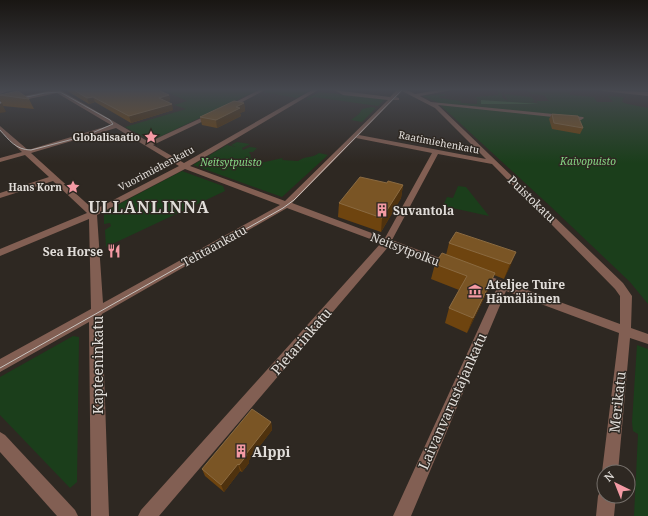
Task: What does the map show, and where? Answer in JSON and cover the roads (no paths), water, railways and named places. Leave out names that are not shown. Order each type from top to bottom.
[{"type":"street","name":"Neitsytpolku","points":[[96,114],[184,166],[648,339]]},
{"type":"street","points":[[148,145],[213,114]]},
{"type":"street","name":"Vuorimiehenkatu","points":[[0,253],[93,214],[184,166],[274,114]]},
{"type":"street","name":"Tehtaankatu","points":[[0,366],[286,205],[378,114]]},
{"type":"street","name":"Puistokatu","points":[[444,114],[619,286],[626,296],[627,305],[625,331]]},
{"type":"street","points":[[542,114],[581,118]]},
{"type":"street","points":[[0,160],[116,126]]},
{"type":"street","points":[[0,128],[93,214]]},
{"type":"street","points":[[0,138],[8,135]]},
{"type":"street","name":"Raatimiehenkatu","points":[[356,136],[495,163]]},
{"type":"street","name":"Pietarinkatu","points":[[147,516],[387,242],[436,152]]},
{"type":"street","points":[[0,196],[53,178]]},
{"type":"street","name":"Kapteeninkatu","points":[[93,214],[97,304],[98,475],[100,516]]},
{"type":"street","name":"Laivanvarustajankatu","points":[[402,516],[503,286]]},
{"type":"street","name":"Merikatu","points":[[611,464],[625,331]]},
{"type":"street","points":[[0,440],[69,516]]},
{"type":"street","points":[[605,516],[606,504]]},
{"type":"tram line","points":[[0,130],[17,146],[26,150],[31,150],[85,136],[113,124],[110,120],[99,114]]},
{"type":"tram line","points":[[0,368],[283,208],[294,200],[378,114]]},
{"type":"place","name":"Globalisaatio","points":[[151,137]]},
{"type":"place","name":"Hans Korn","points":[[73,187]]},
{"type":"place","name":"Suvantola","points":[[382,210]]},
{"type":"place","name":"Sea Horse","points":[[114,251]]},
{"type":"place","name":"Ateljee Tuire Hämäläinen","points":[[475,291]]},
{"type":"place","name":"Alppi","points":[[241,451]]},
{"type":"district","name":"ULLANLINNA","points":[[149,207]]},
{"type":"park label","name":"Kaivopuisto","points":[[588,161]]},
{"type":"park label","name":"Neitsytpuisto","points":[[231,162]]}]
